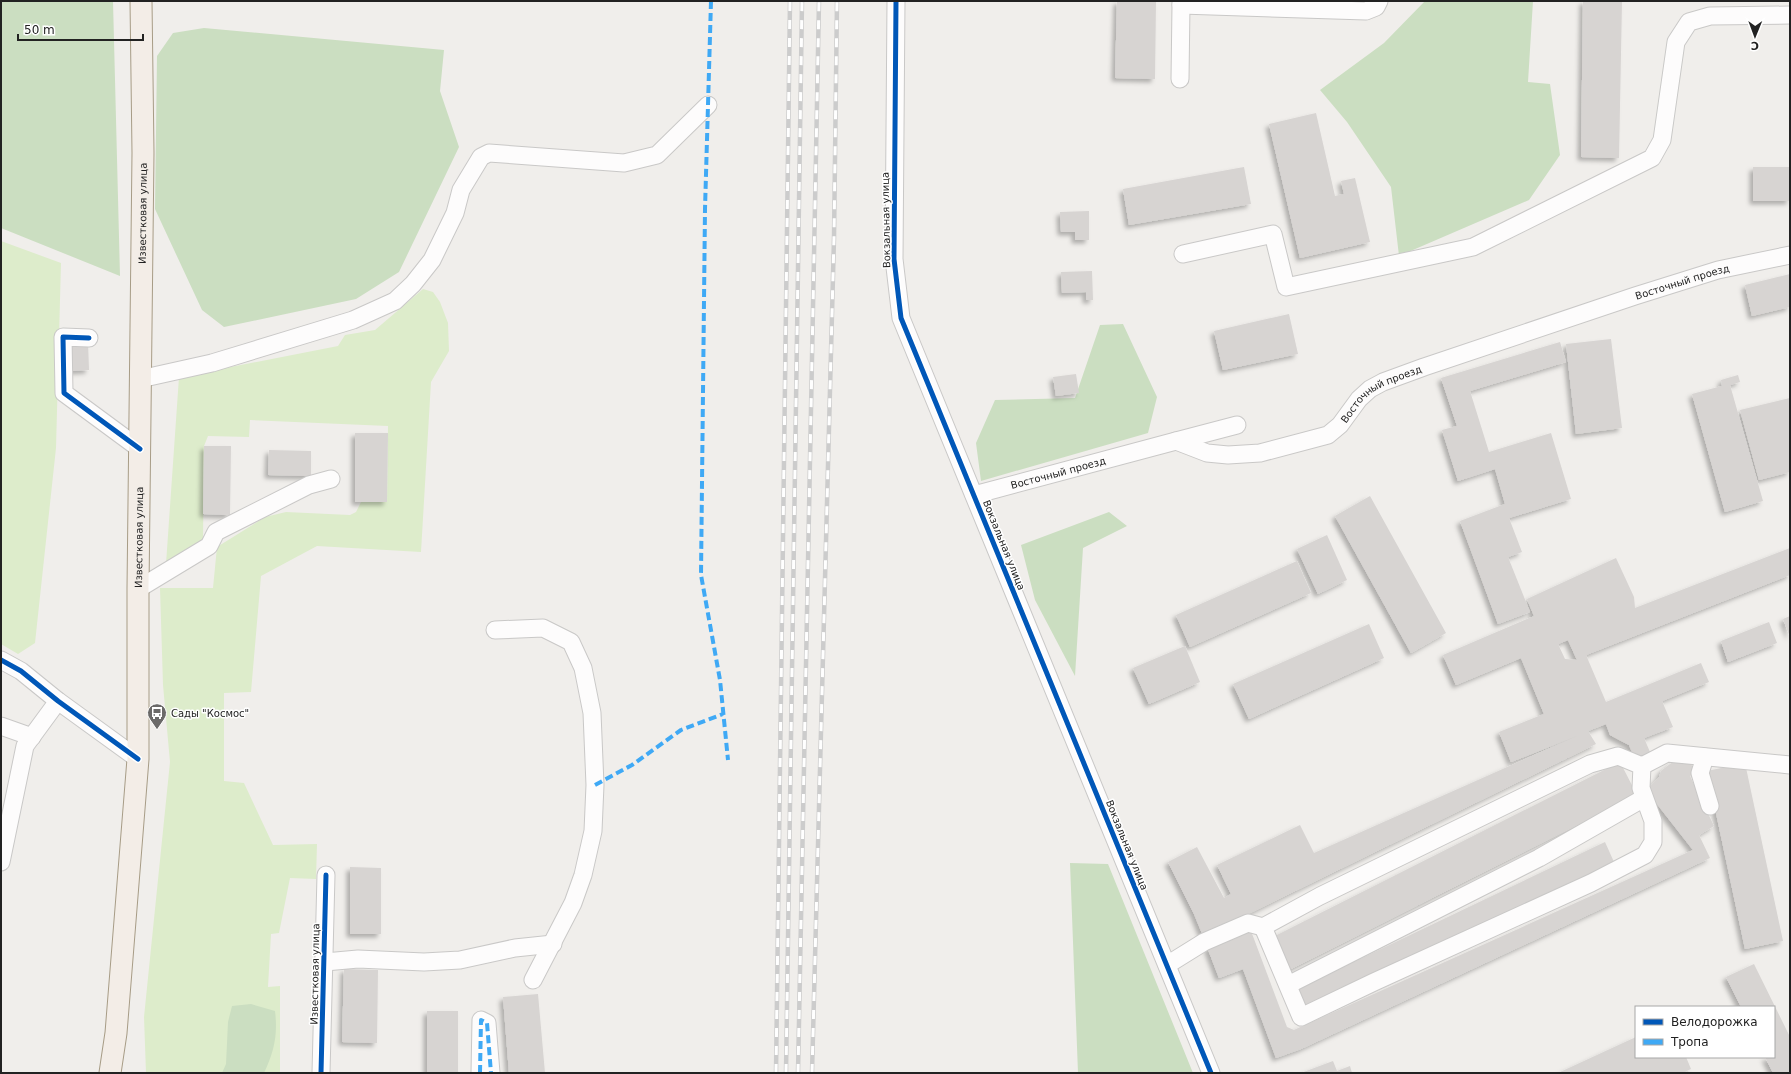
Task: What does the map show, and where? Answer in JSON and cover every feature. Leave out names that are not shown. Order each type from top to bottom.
[{"type":"main road","name":"Известковая улица","points":[[110,1073],[116,1033],[138,759],[138,589],[143,153],[142,1]]},
{"type":"street","name":"Вокзальная улица","points":[[896,1],[894,259],[901,318],[1211,1073]]},
{"type":"street","points":[[1180,79],[1181,3],[1366,11],[1376,7],[1379,1]]},
{"type":"street","points":[[1183,254],[1272,234],[1286,287],[1473,247],[1652,158],[1662,140],[1676,42],[1689,22],[1710,16],[1790,15]]},
{"type":"street","points":[[140,379],[212,363],[353,320],[395,301],[413,284],[432,260],[455,213],[461,190],[481,157],[489,153],[624,163],[657,155],[708,105]]},
{"type":"street","name":"Восточный проезд","points":[[974,495],[1176,441],[1207,453],[1228,455],[1260,453],[1328,435],[1340,425],[1370,389],[1383,382],[1467,352],[1718,270],[1790,255]]},
{"type":"street","points":[[89,338],[63,337],[64,393],[140,448]]},
{"type":"street","points":[[1176,441],[1237,425]]},
{"type":"street","points":[[138,589],[209,546],[216,532],[310,485],[331,479]]},
{"type":"street","points":[[495,630],[543,628],[570,642],[583,668],[592,713],[595,785],[593,831],[583,875],[574,903],[533,980]]},
{"type":"street","points":[[1,660],[21,671],[58,701],[138,759]]},
{"type":"street","points":[[1,862],[25,746],[58,701]]},
{"type":"street","points":[[1,726],[32,737]]},
{"type":"street","points":[[1642,766],[1667,753],[1790,765]]},
{"type":"street","points":[[1167,965],[1204,942],[1248,923],[1263,927],[1320,896],[1590,764],[1618,756],[1642,766]]},
{"type":"street","points":[[1705,757],[1700,773],[1710,806]]},
{"type":"street","points":[[1263,927],[1301,1017],[1374,982],[1584,887],[1646,855],[1653,842],[1653,821],[1641,788],[1642,766]]},
{"type":"street","points":[[1288,985],[1539,858],[1644,798]]},
{"type":"street","name":"Известковая улица","points":[[321,1073],[326,875]]},
{"type":"street","points":[[325,962],[358,959],[424,962],[460,960],[515,948],[553,944]]},
{"type":"street","points":[[480,1073],[481,1020],[487,1023],[491,1073]]},
{"type":"green space","points":[[1,1],[113,1],[120,276],[1,228]]},
{"type":"green space","points":[[1425,1],[1533,1],[1528,82],[1550,84],[1560,155],[1529,200],[1399,256],[1391,187],[1347,122],[1320,90],[1384,43]]},
{"type":"green space","points":[[204,28],[444,50],[440,91],[459,147],[399,272],[356,299],[224,327],[202,310],[155,209],[157,56],[173,33]]},
{"type":"green space","points":[[1,241],[61,263],[56,448],[35,643],[18,654],[1,644]]},
{"type":"green space","points":[[423,289],[433,292],[440,302],[448,323],[449,351],[431,382],[421,552],[317,546],[261,576],[251,692],[224,693],[224,781],[244,783],[273,845],[317,844],[316,879],[290,878],[279,933],[271,934],[268,987],[280,986],[280,1073],[146,1073],[144,1017],[170,762],[163,685],[160,588],[213,588],[217,547],[265,517],[286,512],[350,515],[356,512],[361,502],[387,502],[388,426],[250,420],[249,437],[208,436],[204,446],[203,542],[166,564],[179,377],[338,346],[345,335],[375,330]]},
{"type":"green space","points":[[1123,324],[1157,397],[1148,433],[981,481],[976,443],[995,400],[1075,398],[1100,325]]},
{"type":"green space","points":[[1109,512],[1127,526],[1083,548],[1075,676],[1035,600],[1021,545]]},
{"type":"green space","points":[[1070,863],[1108,864],[1193,1073],[1078,1073]]},
{"type":"green space","points":[[251,1004],[275,1011],[276,1028],[273,1050],[264,1073],[222,1073],[226,1064],[228,1022],[232,1006]]},
{"type":"building","points":[[1117,1],[1156,1],[1155,79],[1115,78]]},
{"type":"building","points":[[1583,1],[1622,1],[1619,158],[1581,157]]},
{"type":"building","points":[[1316,113],[1335,196],[1344,194],[1341,181],[1355,178],[1370,242],[1300,258],[1269,124]]},
{"type":"building","points":[[1244,167],[1251,204],[1129,225],[1123,189]]},
{"type":"building","points":[[1753,167],[1790,167],[1790,201],[1753,201]]},
{"type":"building","points":[[1089,211],[1089,240],[1075,240],[1075,232],[1061,232],[1060,212]]},
{"type":"building","points":[[1092,271],[1093,300],[1086,300],[1086,292],[1062,293],[1061,272]]},
{"type":"building","points":[[1790,274],[1790,307],[1752,316],[1745,285]]},
{"type":"building","points":[[1289,314],[1298,354],[1223,370],[1214,331]]},
{"type":"building","points":[[1611,339],[1622,428],[1576,434],[1566,344]]},
{"type":"building","points":[[88,342],[89,370],[71,371],[70,343]]},
{"type":"building","points":[[1560,342],[1566,362],[1470,391],[1489,452],[1551,433],[1571,499],[1509,518],[1522,552],[1508,557],[1530,612],[1498,624],[1460,521],[1505,504],[1495,469],[1458,481],[1442,430],[1457,426],[1441,378]]},
{"type":"building","points":[[1076,374],[1079,393],[1056,396],[1053,377]]},
{"type":"building","points":[[1738,375],[1740,382],[1730,385],[1763,501],[1725,512],[1692,394],[1722,386],[1721,380]]},
{"type":"building","points":[[1790,398],[1790,472],[1759,480],[1740,410]]},
{"type":"building","points":[[355,433],[388,433],[387,502],[355,502]]},
{"type":"building","points":[[204,446],[231,446],[230,515],[203,514]]},
{"type":"building","points":[[269,450],[311,451],[311,476],[268,475]]},
{"type":"building","points":[[1370,496],[1446,633],[1411,653],[1335,516]]},
{"type":"building","points":[[1327,535],[1347,580],[1318,594],[1297,549]]},
{"type":"building","points":[[1790,548],[1790,575],[1586,655],[1606,702],[1701,663],[1709,682],[1662,701],[1673,727],[1644,738],[1650,752],[1635,759],[1629,745],[1610,735],[1606,724],[1588,731],[1596,744],[1203,936],[1194,914],[1168,862],[1197,847],[1224,898],[1231,894],[1217,865],[1300,825],[1314,853],[1577,736],[1511,762],[1499,732],[1544,714],[1521,658],[1456,685],[1443,655],[1534,616],[1527,599],[1616,558],[1634,597],[1635,608]],"holes":[[[1568,640],[1577,660],[1565,659],[1558,644]]]},
{"type":"building","points":[[1297,561],[1311,593],[1190,647],[1176,615]]},
{"type":"building","points":[[1790,616],[1790,637],[1783,619]]},
{"type":"building","points":[[1769,622],[1777,643],[1728,662],[1721,641]]},
{"type":"building","points":[[1369,624],[1384,658],[1249,719],[1233,684]]},
{"type":"building","points":[[1185,646],[1200,682],[1149,704],[1133,668]]},
{"type":"building","points":[[1674,761],[1691,764],[1695,771],[1690,776],[1714,826],[1699,835],[1710,858],[1301,1049],[1276,1058],[1243,969],[1219,978],[1207,947],[1251,931],[1287,1027],[1294,1030],[1693,850],[1646,790],[1659,777],[1661,771]]},
{"type":"building","points":[[1620,762],[1637,795],[1289,970],[1273,937]]},
{"type":"building","points":[[1745,763],[1783,941],[1745,949],[1707,771]]},
{"type":"building","points":[[1605,842],[1614,862],[1304,1009],[1295,990]]},
{"type":"building","points":[[350,867],[381,868],[381,934],[350,934]]},
{"type":"building","points":[[1754,964],[1775,1006],[1740,1006],[1726,977]]},
{"type":"building","points":[[344,969],[378,970],[377,1043],[342,1042]]},
{"type":"building","points":[[538,994],[545,1073],[509,1073],[503,997]]},
{"type":"building","points":[[1775,1007],[1790,1037],[1790,1073],[1773,1073],[1766,1058],[1775,1058]]},
{"type":"building","points":[[427,1011],[458,1011],[458,1073],[427,1073]]},
{"type":"building","points":[[1635,1037],[1635,1058],[1686,1058],[1691,1069],[1682,1073],[1558,1073]]},
{"type":"building","points":[[1333,1061],[1337,1071],[1350,1066],[1352,1073],[1301,1073]]},
{"type":"railway","points":[[776,1073],[790,1]]},
{"type":"railway","points":[[786,1073],[802,1]]},
{"type":"railway","points":[[798,1073],[819,1]]},
{"type":"railway","points":[[812,1073],[834,238],[837,1]]},
{"type":"marked path","points":[[711,1],[705,209],[701,575],[720,680],[728,760]]},
{"type":"marked path","points":[[595,785],[632,765],[681,730],[723,714]]},
{"type":"marked path","points":[[480,1073],[481,1020],[487,1023],[491,1073]]},
{"type":"cycle path","points":[[896,1],[894,259],[901,318],[1211,1073]]},
{"type":"cycle path","points":[[89,338],[63,337],[64,393],[140,449]]},
{"type":"cycle path","points":[[1,660],[21,671],[58,701],[138,759]]},
{"type":"cycle path","points":[[321,1073],[326,875]]},
{"type":"place","name":"Сады \"Космос\"","points":[[157,730]]}]
